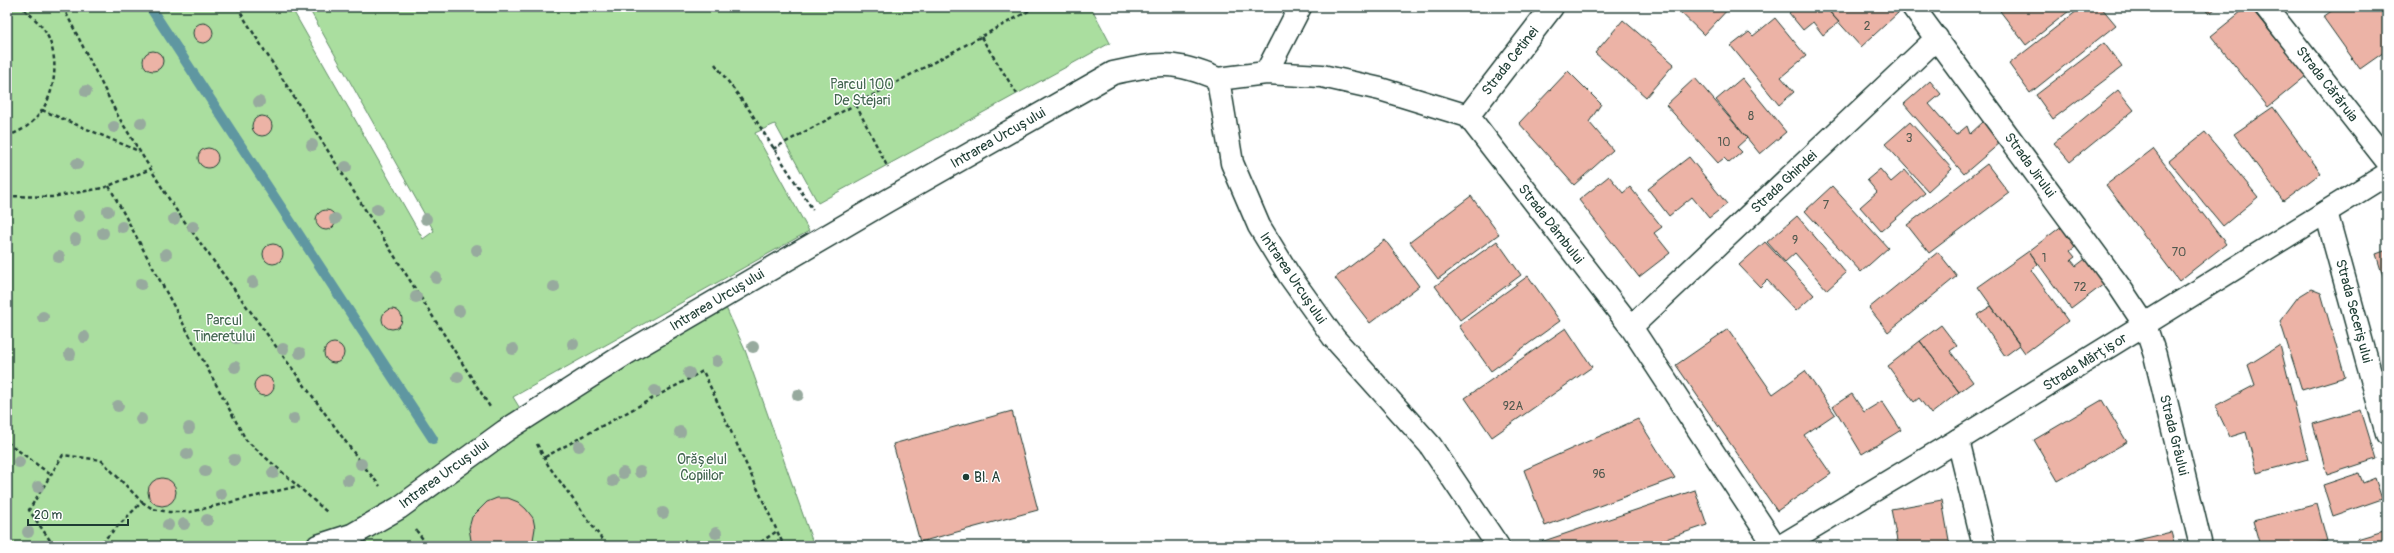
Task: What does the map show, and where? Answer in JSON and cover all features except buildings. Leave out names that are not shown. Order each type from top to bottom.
[{"type":"street","points":[[1266,73],[1300,7]]},
{"type":"street","name":"Strada Cetinei","points":[[1468,116],[1552,7]]},
{"type":"street","name":"Strada Jirului","points":[[1913,7],[2115,279],[2145,325]]},
{"type":"street","name":"Strada Cărăruia","points":[[2266,7],[2387,161]]},
{"type":"street","name":"Strada Ghindei","points":[[1631,327],[1937,38]]},
{"type":"street","name":"Intrarea Urcușului","points":[[318,546],[352,535],[399,508],[513,426],[627,353],[833,233],[1113,74],[1155,64],[1191,67],[1218,79],[1232,163],[1259,226],[1289,275],[1334,338],[1430,445],[1498,546]]},
{"type":"street","points":[[1218,79],[1266,73],[1322,76],[1380,88],[1468,116]]},
{"type":"street","name":"Strada Dâmbului","points":[[1468,116],[1631,327],[1775,546]]},
{"type":"street","name":"Strada Mărțișor","points":[[1781,546],[1958,440],[2387,174]]},
{"type":"street","name":"Strada Secerișului","points":[[2326,212],[2387,434]]},
{"type":"street","name":"Strada Grâului","points":[[2145,325],[2155,355],[2201,546]]},
{"type":"street","points":[[1958,440],[1984,546]]},
{"type":"path","points":[[7,137],[27,127],[42,110],[53,87],[55,63],[49,38],[36,18],[21,7]]},
{"type":"path","points":[[63,7],[118,116],[174,207],[344,439],[399,508]]},
{"type":"path","points":[[237,7],[513,426],[545,457],[548,465],[607,546]]},
{"type":"path","points":[[773,149],[1036,7]]},
{"type":"path","points":[[981,37],[1017,94]]},
{"type":"path","points":[[714,64],[750,111],[810,208],[833,233]]},
{"type":"path","points":[[856,105],[887,165]]},
{"type":"path","points":[[42,110],[141,152]]},
{"type":"path","points":[[7,196],[52,197],[109,186],[151,169]]},
{"type":"path","points":[[109,186],[246,440],[352,535]]},
{"type":"path","points":[[545,457],[703,371],[784,546]]},
{"type":"path","points":[[7,442],[50,475]]},
{"type":"path","points":[[54,546],[29,510],[63,455],[101,460],[142,502],[153,509],[169,512],[190,512],[298,486]]},
{"type":"path","points":[[98,546],[142,502]]},
{"type":"path","points":[[755,546],[777,531]]},
{"type":"green space","name":"Parcul Tineretului","points":[[7,7],[291,7],[423,239],[434,231],[308,7],[1091,7],[1110,43],[818,203],[775,124],[755,133],[809,231],[513,397],[521,410],[719,292],[745,350],[814,546],[7,546]]},
{"type":"waterway","points":[[150,7],[433,439]]},
{"type":"place","name":"Bl. A","points":[[966,477]]},
{"type":"park label","name":"Parcul 100 De Stejari","points":[[862,92]]},
{"type":"park label","name":"Orășelul Copiilor","points":[[702,468]]}]
